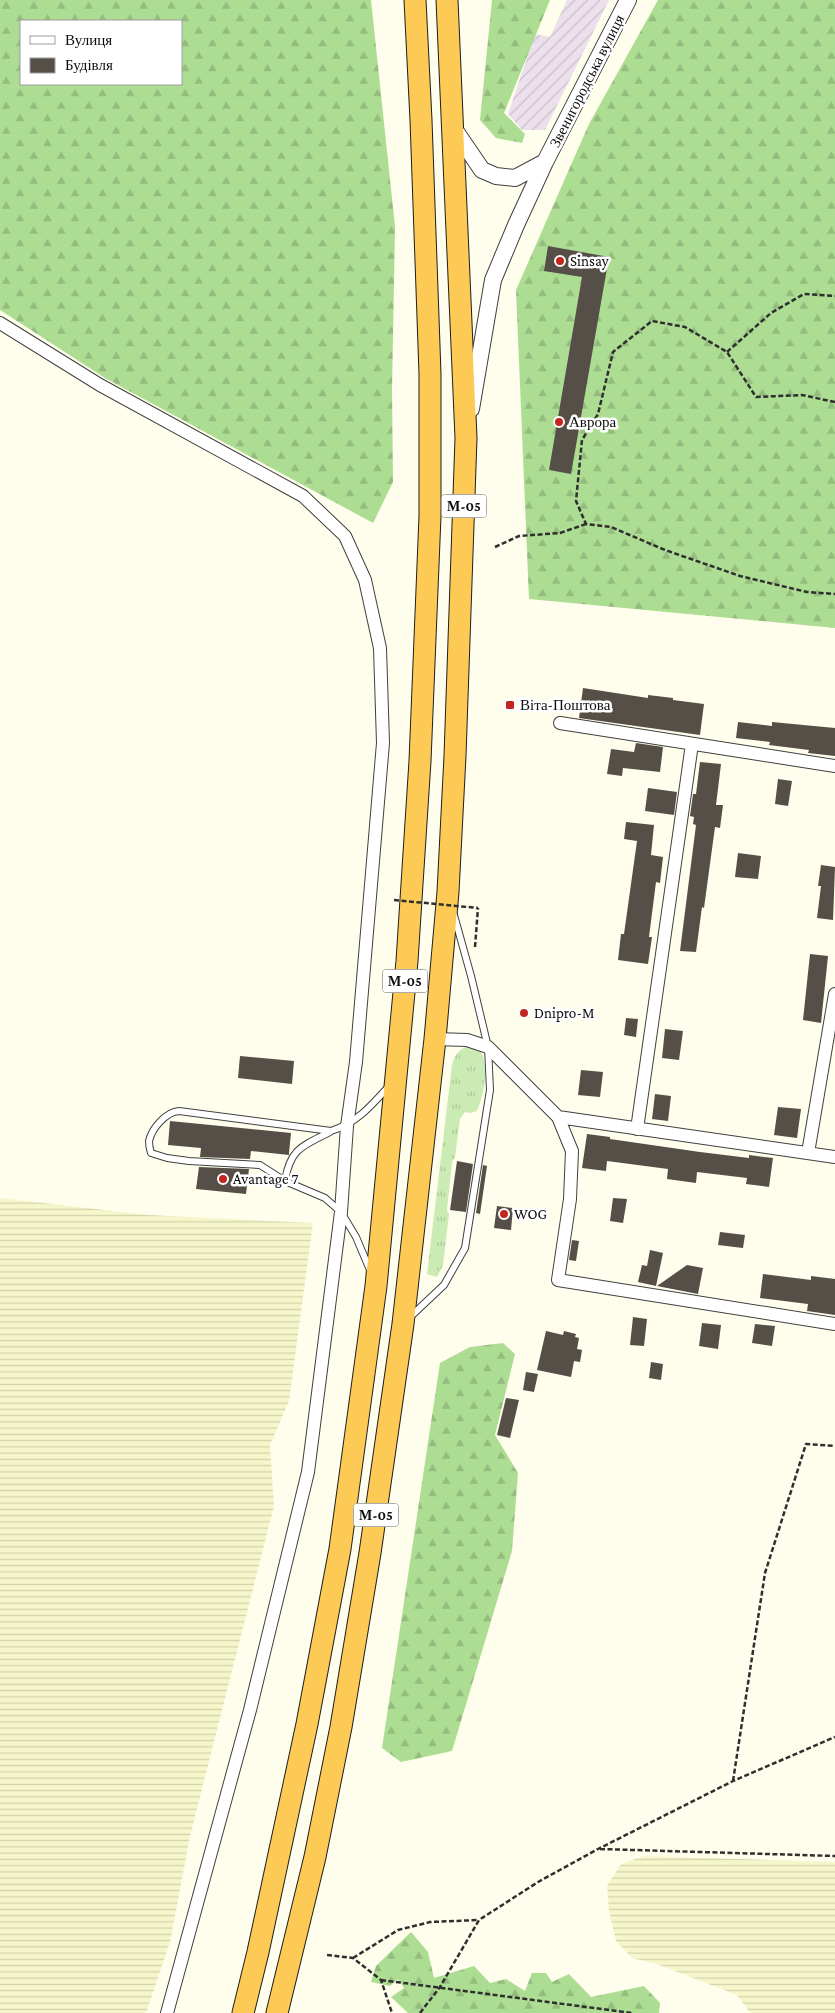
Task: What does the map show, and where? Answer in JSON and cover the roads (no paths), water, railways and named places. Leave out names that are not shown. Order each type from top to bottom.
[{"type":"highway","name":"М-05","points":[[243,2013],[307,1724],[338,1558],[376,1286],[407,961],[420,762],[430,516],[430,374],[421,120],[414,0]]},
{"type":"highway","name":"М-05","points":[[277,2013],[315,1856],[341,1727],[370,1553],[403,1324],[435,1039],[448,892],[455,756],[466,438],[447,0]]},
{"type":"street","name":"Звенигородська вулиця","points":[[466,438],[493,280],[516,224],[545,162],[628,0]]},
{"type":"street","points":[[452,126],[482,170],[496,176],[515,178],[545,162]]},
{"type":"street","points":[[0,323],[100,385],[303,496],[345,536],[364,580],[380,648],[383,743],[356,1062],[347,1126],[341,1212],[308,1472],[250,1710],[167,2013]]},
{"type":"street","points":[[560,723],[835,766]]},
{"type":"street","points":[[637,1129],[692,744]]},
{"type":"street","points":[[808,1153],[835,994]]},
{"type":"street","points":[[435,1039],[467,1040],[488,1047],[558,1117],[572,1152],[570,1199],[558,1280],[835,1324]]},
{"type":"street","points":[[558,1117],[835,1157]]},
{"type":"lane","points":[[403,1324],[444,1285],[465,1248],[490,1090],[488,1047],[448,892]]},
{"type":"lane","points":[[286,1181],[288,1163],[294,1155],[303,1147],[331,1131],[347,1126],[368,1110],[396,1077]]},
{"type":"lane","points":[[331,1131],[179,1111],[172,1112],[157,1125],[149,1141],[151,1153],[167,1158],[260,1165],[286,1181],[325,1198],[341,1212],[356,1237],[376,1286]]},
{"type":"place","name":"Sinsay","points":[[560,261]]},
{"type":"place","name":"Аврора","points":[[559,422]]},
{"type":"place","name":"Віта-Поштова","points":[[510,705]]},
{"type":"place","name":"Dnipro-M","points":[[524,1013]]},
{"type":"place","name":"Avantage 7","points":[[223,1179]]},
{"type":"place","name":"WOG","points":[[504,1214]]}]
